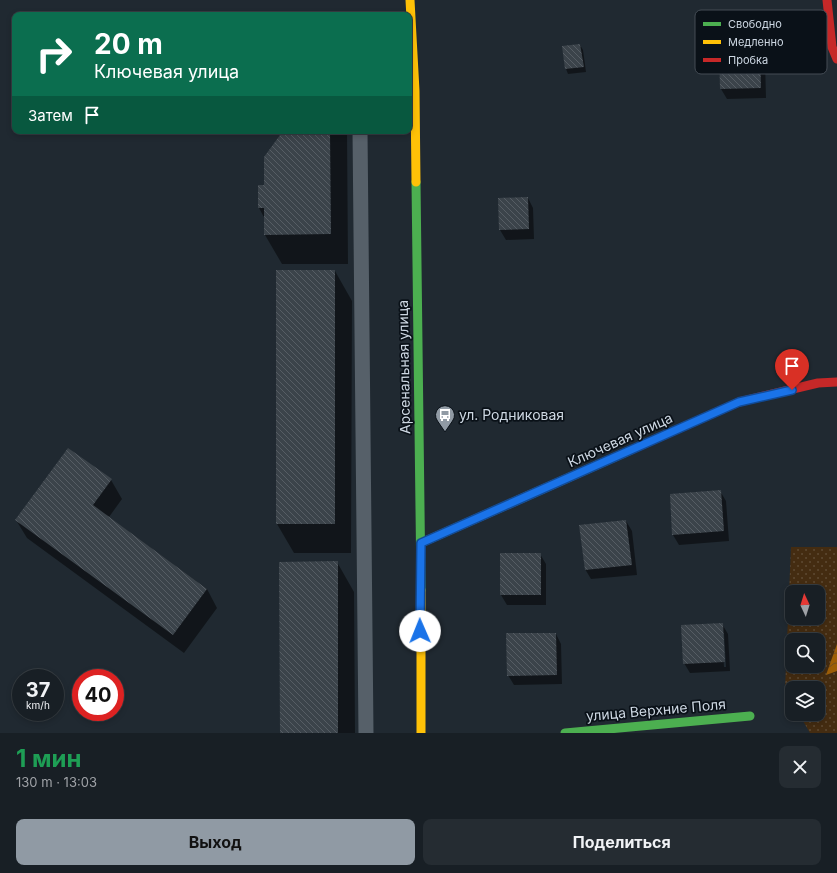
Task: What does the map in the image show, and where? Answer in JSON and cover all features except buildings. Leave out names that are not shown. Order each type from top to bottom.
[{"type":"street","name":"Арсенальная улица","points":[[410,0],[410,12]]},
{"type":"street","points":[[827,0],[832,47],[837,59]]},
{"type":"street","name":"Арсенальная улица","points":[[412,62],[415,91],[421,543],[421,733]]},
{"type":"street","name":"Ключевая улица","points":[[421,543],[739,402],[818,383],[837,382]]},
{"type":"street","name":"улица Верхние Поля","points":[[565,733],[750,716]]},
{"type":"lane","points":[[360,134],[366,733]]},
{"type":"shaded area","points":[[791,547],[837,547],[837,733],[810,733],[803,721],[825,721],[825,681],[785,681],[786,673],[825,673],[825,633],[787,633],[788,625],[825,625],[825,585],[789,585]]},
{"type":"water","points":[[837,644],[837,671],[826,675]]},
{"type":"traffic: fast","points":[[416,182],[421,590]]},
{"type":"traffic: fast","points":[[565,733],[750,716]]},
{"type":"traffic: slow","points":[[410,0],[411,12]]},
{"type":"traffic: slow","points":[[412,36],[415,91],[416,182]]},
{"type":"traffic: slow","points":[[421,543],[631,450]]},
{"type":"traffic: slow","points":[[421,590],[421,733]]},
{"type":"traffic: jam","points":[[827,0],[832,47],[837,59]]},
{"type":"traffic: jam","points":[[631,450],[739,402],[818,383],[837,382]]},
{"type":"place","name":"ул. Родниковая","points":[[445,432]]},
{"type":"route","points":[[420,631],[421,543],[739,402],[792,390]]}]
